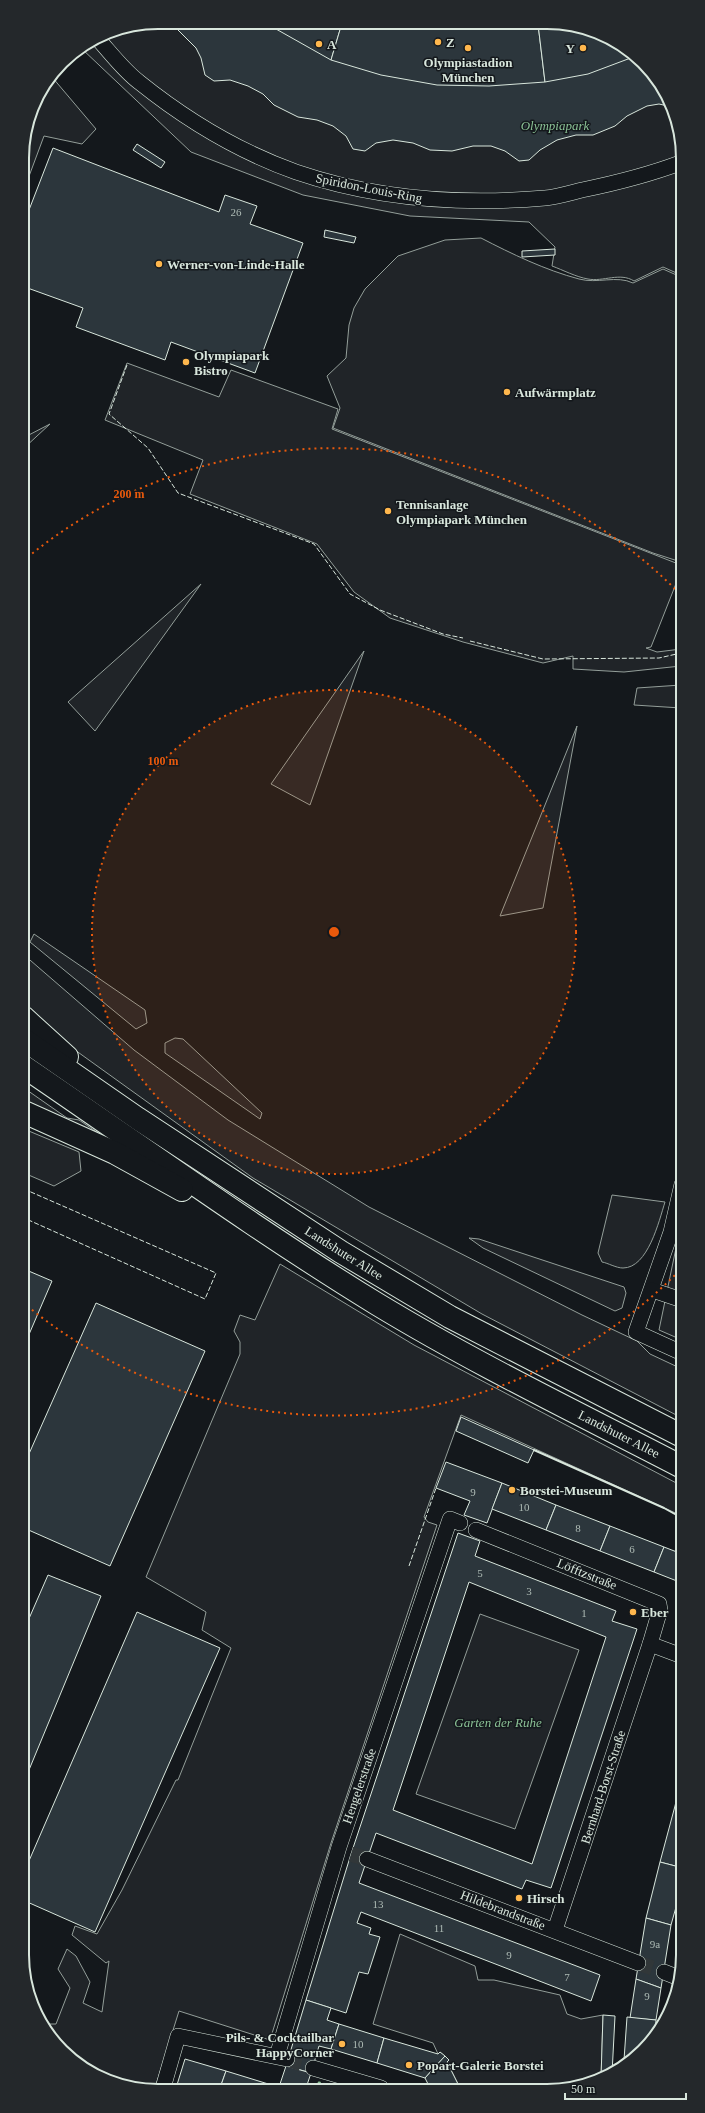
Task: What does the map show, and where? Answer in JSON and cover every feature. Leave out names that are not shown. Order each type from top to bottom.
[{"type":"highway","points":[[29,1022],[137,1118]]},
{"type":"highway","name":"Landshuter Allee","points":[[29,1042],[137,1118],[341,1252],[450,1317],[676,1433]]},
{"type":"highway","name":"Landshuter Allee","points":[[29,1069],[285,1246],[379,1305],[436,1338],[676,1464]]},
{"type":"highway","name":"Landshuter Allee","points":[[29,1114],[115,1153],[285,1246]]},
{"type":"street","name":"Spiridon-Louis-Ring","points":[[101,43],[138,81],[187,117],[232,144],[294,171],[323,180],[406,197],[446,201],[546,198],[656,172],[676,164]]},
{"type":"street","points":[[676,1210],[671,1232],[652,1290],[636,1332],[676,1350]]},
{"type":"street","points":[[652,1290],[676,1298]]},
{"type":"street","name":"Hengelerstraße","points":[[164,2084],[178,2036],[282,2058],[345,1851],[455,1521]]},
{"type":"street","name":"Löfftzstraße","points":[[476,1530],[655,1601],[659,1604],[660,1610],[650,1644]]},
{"type":"street","points":[[650,1644],[676,1654]]},
{"type":"street","name":"Bernhard-Borst-Straße","points":[[555,1930],[650,1644]]},
{"type":"street","name":"Hildebrandstraße","points":[[367,1859],[638,1963]]},
{"type":"street","points":[[664,1972],[674,1976]]},
{"type":"street","points":[[313,2068],[367,2084]]},
{"type":"green space","name":"Olympiapark","points":[[150,29],[555,29],[572,31],[604,42],[625,56],[638,67],[649,80],[663,101],[674,133],[676,150],[676,273],[663,267],[634,281],[623,277],[594,280],[583,278],[552,266],[555,247],[529,222],[410,216],[303,195],[191,152],[85,52],[94,46],[125,33]]},
{"type":"green space","points":[[55,81],[96,129],[82,144],[44,136],[29,176],[29,150],[33,125],[42,101]]},
{"type":"green space","name":"Aufwärmplatz","points":[[481,238],[529,261],[579,279],[593,281],[620,280],[633,283],[663,269],[676,275],[676,560],[653,553],[333,428],[340,408],[327,376],[346,358],[349,325],[354,308],[365,289],[398,256],[445,240]]},
{"type":"green space","name":"Tennisanlage Olympiapark München","points":[[127,363],[219,397],[231,370],[338,409],[332,429],[676,563],[676,584],[651,647],[646,648],[657,652],[676,650],[676,667],[624,672],[573,669],[573,656],[543,663],[463,642],[390,618],[354,592],[317,544],[190,494],[203,460],[105,420]]},
{"type":"green space","points":[[50,424],[29,443],[29,435]]},
{"type":"green space","points":[[201,584],[95,731],[68,702]]},
{"type":"green space","points":[[364,651],[310,805],[271,784]]},
{"type":"green space","points":[[676,685],[676,708],[634,705],[637,688]]},
{"type":"green space","points":[[577,726],[543,908],[500,916]]},
{"type":"green space","points":[[34,934],[145,1010],[147,1023],[136,1029],[30,942]]},
{"type":"green space","points":[[29,959],[134,1050],[228,1120],[369,1207],[582,1315],[637,1341],[650,1354],[676,1366],[676,1415],[482,1314],[253,1178],[75,1050],[29,1008]]},
{"type":"green space","points":[[175,1038],[183,1039],[262,1113],[260,1119],[165,1053],[165,1043]]},
{"type":"green space","points":[[29,1091],[67,1118],[79,1120],[101,1135],[98,1139],[29,1103]]},
{"type":"green space","points":[[29,1131],[79,1152],[81,1171],[54,1186],[29,1175]]},
{"type":"green space","points":[[612,1195],[665,1202],[656,1231],[646,1252],[632,1266],[623,1268],[602,1262],[598,1253]]},
{"type":"green space","points":[[469,1238],[479,1239],[624,1287],[626,1293],[622,1308],[615,1311],[483,1248]]},
{"type":"green space","points":[[676,1248],[676,1337],[659,1330]]},
{"type":"green space","points":[[280,1264],[414,1345],[676,1483],[676,1513],[461,1415],[424,1517],[428,1522],[437,1525],[331,1843],[270,2040],[179,2011],[156,2084],[133,2082],[101,2071],[94,2067],[67,2046],[50,2024],[56,2024],[70,1988],[58,1969],[67,1949],[76,1956],[90,1982],[83,2003],[102,2012],[109,1961],[106,1963],[72,1935],[75,1926],[97,1934],[122,1890],[176,1780],[178,1780],[231,1648],[202,1630],[206,1612],[146,1577],[240,1354],[240,1342],[234,1331],[240,1315],[255,1320]]},
{"type":"green space","name":"Garten der Ruhe","points":[[480,1614],[579,1650],[515,1829],[416,1794]]},
{"type":"green space","points":[[400,1934],[475,1966],[478,1980],[494,1980],[560,1995],[567,2014],[581,2019],[603,2015],[601,2072],[572,2082],[563,2083],[458,2084],[447,2062],[449,2060],[440,2052],[438,2054],[433,2043],[373,2024]]},
{"type":"building","points":[[177,29],[555,29],[572,31],[604,42],[625,56],[638,67],[649,80],[665,105],[659,104],[647,106],[627,116],[615,126],[593,135],[576,135],[557,140],[540,150],[529,160],[519,161],[505,151],[491,146],[473,146],[452,151],[430,150],[413,143],[393,140],[376,143],[365,151],[353,149],[346,136],[333,126],[317,120],[298,117],[274,105],[263,94],[248,86],[230,80],[214,81],[205,75],[201,58],[196,48]]},
{"type":"building","name":"A","points":[[276,29],[340,29],[331,60]]},
{"type":"building","name":"Olympiastadion München","points":[[340,29],[539,29],[545,82],[489,86],[437,85],[381,75],[331,60]]},
{"type":"building","name":"Y","points":[[539,29],[572,31],[588,36],[604,42],[628,59],[588,74],[545,82]]},
{"type":"building","points":[[137,144],[165,162],[161,168],[133,150]]},
{"type":"building","name":"Werner-von-Linde-Halle","points":[[53,148],[219,212],[225,195],[257,206],[250,224],[303,243],[255,373],[171,342],[165,360],[76,327],[83,308],[29,289],[29,210]]},
{"type":"building","points":[[325,230],[356,237],[354,243],[324,237]]},
{"type":"building","points":[[555,249],[555,255],[522,257],[522,251]]},
{"type":"building","points":[[29,1271],[52,1281],[29,1334]]},
{"type":"building","points":[[96,1303],[205,1351],[110,1566],[29,1530],[29,1454]]},
{"type":"building","points":[[461,1417],[534,1450],[528,1463],[456,1431]]},
{"type":"building","points":[[446,1462],[502,1483],[487,1523],[464,1515],[470,1501],[436,1488]]},
{"type":"building","points":[[502,1483],[556,1505],[546,1530],[492,1509]]},
{"type":"building","points":[[556,1505],[610,1526],[600,1551],[546,1530]]},
{"type":"building","points":[[610,1526],[664,1547],[654,1572],[600,1551]]},
{"type":"building","points":[[458,1533],[480,1541],[475,1556],[616,1611],[612,1621],[637,1629],[551,1888],[526,1880],[522,1889],[376,1833],[359,1883],[600,1975],[591,2001],[361,1912],[357,1923],[371,1928],[369,1934],[380,1937],[368,1974],[359,1972],[346,2013],[306,2000],[351,1854]],"holes":[[[469,1582],[606,1637],[532,1864],[393,1810]]]},
{"type":"building","points":[[664,1547],[676,1552],[676,1581],[654,1572]]},
{"type":"building","points":[[48,1575],[101,1596],[29,1770],[29,1619]]},
{"type":"building","points":[[137,1612],[220,1648],[95,1932],[29,1903],[29,1861]]},
{"type":"building","points":[[675,1806],[676,1806],[676,1866],[660,1862]]},
{"type":"building","points":[[660,1862],[676,1866],[676,1907],[671,1925],[646,1918]]},
{"type":"building","points":[[646,1918],[671,1925],[661,1988],[636,1979]]},
{"type":"building","points":[[636,1979],[661,1988],[656,2020],[630,2018]]},
{"type":"building","points":[[306,2000],[331,2008],[327,2020],[339,2024],[331,2049],[319,2046],[311,2073],[286,2066]]},
{"type":"building","points":[[603,2015],[615,2016],[612,2066],[601,2072]]},
{"type":"building","points":[[627,2017],[656,2020],[656,2023],[644,2040],[624,2058]]},
{"type":"building","points":[[339,2024],[384,2038],[377,2063],[331,2049]]},
{"type":"building","points":[[384,2038],[438,2054],[440,2052],[445,2056],[425,2078],[377,2063]]},
{"type":"building","points":[[445,2056],[449,2060],[447,2062],[458,2084],[428,2084],[425,2078]]},
{"type":"building","points":[[185,2059],[226,2071],[221,2084],[177,2084]]},
{"type":"building","points":[[286,2066],[311,2073],[307,2084],[280,2084]]},
{"type":"building","points":[[226,2071],[265,2083],[265,2084],[221,2084]]},
{"type":"tunnel","points":[[351,1854],[367,1859]]},
{"type":"tunnel","points":[[638,1963],[664,1972]]},
{"type":"tunnel","points":[[287,2059],[313,2068]]},
{"type":"hedge","points":[[319,2084],[322,2084]]},
{"type":"fence","points":[[127,365],[109,414],[148,448],[178,493],[314,544],[350,594],[380,610],[443,634],[463,638]]},
{"type":"fence","points":[[470,641],[543,659],[659,658],[676,654]]},
{"type":"fence","points":[[29,1191],[216,1273],[205,1299],[29,1220]]},
{"type":"fence","points":[[409,1566],[436,1488]]},
{"type":"wall","points":[[534,1450],[676,1515]]},
{"type":"place","name":"Z","points":[[438,42]]},
{"type":"place","name":"A","points":[[319,44]]},
{"type":"place","name":"Olympiastadion München","points":[[468,48]]},
{"type":"place","name":"Y","points":[[583,48]]},
{"type":"place","name":"Werner-von-Linde-Halle","points":[[159,264]]},
{"type":"place","name":"Olympiapark Bistro","points":[[186,362]]},
{"type":"place","name":"Aufwärmplatz","points":[[507,392]]},
{"type":"place","name":"Tennisanlage Olympiapark München","points":[[388,511]]},
{"type":"place","name":"Borstei-Museum","points":[[512,1490]]},
{"type":"place","name":"Eber","points":[[633,1612]]},
{"type":"place","name":"Hirsch","points":[[519,1898]]},
{"type":"place","name":"Pils- & Cocktailbar HappyCorner","points":[[342,2044]]},
{"type":"place","name":"Popart-Galerie Borstei","points":[[409,2065]]}]
